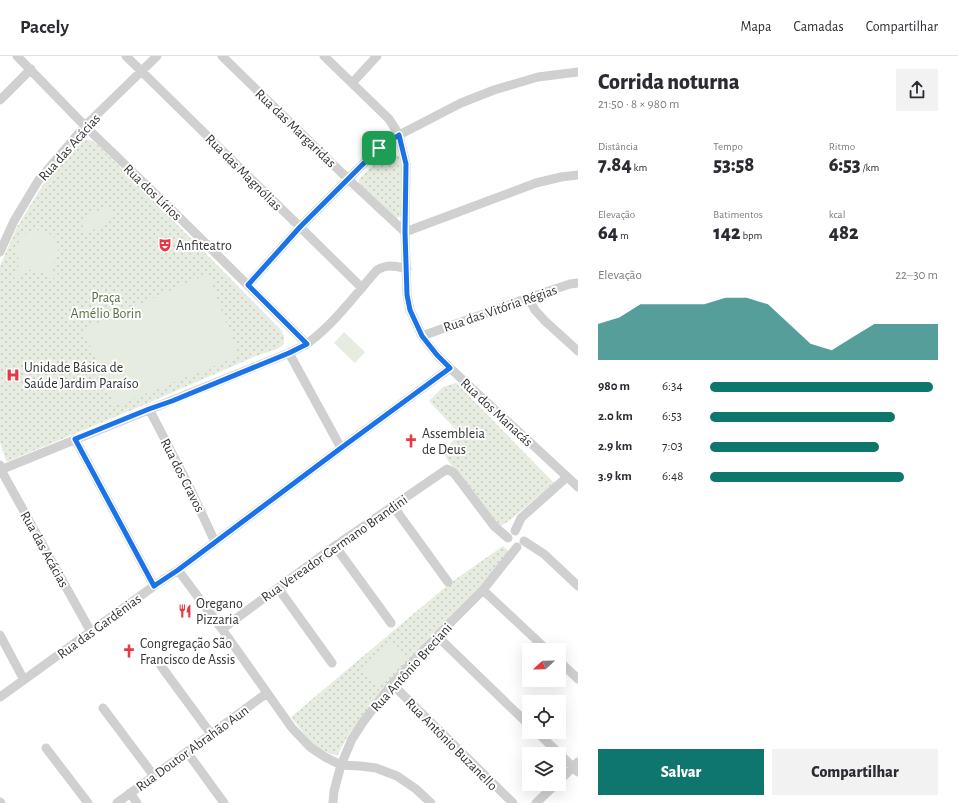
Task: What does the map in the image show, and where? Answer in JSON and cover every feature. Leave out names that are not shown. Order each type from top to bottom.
[{"type":"street","name":"Rua dos Lírios","points":[[17,56],[307,344]]},
{"type":"street","name":"Rua das Magnólias","points":[[126,56],[362,288]]},
{"type":"street","name":"Rua das Acácias","points":[[0,252],[14,221],[38,181],[86,126],[157,56]]},
{"type":"street","name":"Rua das Margaridas","points":[[222,56],[348,179],[405,232]]},
{"type":"street","name":"Rua dos Manacás","points":[[324,56],[389,119],[399,135],[406,164],[405,232],[407,295],[410,310],[422,336],[437,355],[450,368],[578,487]]},
{"type":"street","points":[[352,83],[377,56]]},
{"type":"street","points":[[0,100],[31,69]]},
{"type":"street","points":[[248,285],[300,227],[379,148],[399,135],[461,103],[494,90],[538,77],[578,72]]},
{"type":"street","points":[[405,232],[536,183],[561,177],[578,175]]},
{"type":"street","points":[[0,468],[172,401],[289,353],[307,344],[343,311],[377,270],[384,266],[407,269]]},
{"type":"street","name":"Rua das Vitória Régias","points":[[422,336],[528,298],[570,284],[578,283]]},
{"type":"street","points":[[528,298],[535,310],[545,321],[578,351]]},
{"type":"street","points":[[289,353],[341,448]]},
{"type":"street","name":"Rua das Gardênias","points":[[0,697],[178,570],[450,368]]},
{"type":"street","name":"Rua dos Cravos","points":[[149,409],[188,484],[215,542]]},
{"type":"street","points":[[75,439],[154,586]]},
{"type":"street","name":"Rua das Acácias","points":[[0,468],[90,632]]},
{"type":"street","name":"Rua Vereador Germano Brandini","points":[[222,629],[335,546],[447,469],[454,473],[494,526],[512,535]]},
{"type":"street","points":[[512,535],[519,532],[522,534],[524,537],[521,544],[514,547],[509,542],[512,535],[521,518],[567,477]]},
{"type":"street","points":[[393,506],[448,582]]},
{"type":"street","points":[[521,544],[544,554],[578,586]]},
{"type":"street","name":"Rua Antônio Breciani","points":[[333,803],[334,791],[341,765],[352,739],[363,722],[392,684],[436,636],[483,590],[521,544]]},
{"type":"street","points":[[335,546],[391,623]]},
{"type":"street","points":[[178,570],[292,728],[310,747],[341,765],[376,768],[397,776],[416,789],[431,803]]},
{"type":"street","points":[[278,588],[332,663]]},
{"type":"street","points":[[483,590],[540,643]]},
{"type":"street","points":[[0,635],[24,680]]},
{"type":"street","points":[[436,636],[522,718]]},
{"type":"street","points":[[161,666],[211,734]]},
{"type":"street","points":[[566,667],[578,678]]},
{"type":"street","name":"Rua Antônio Buzanello","points":[[392,684],[513,803]]},
{"type":"street","name":"Rua Doutor Abrahão Aun","points":[[117,803],[267,693]]},
{"type":"street","points":[[103,708],[154,776]]},
{"type":"street","points":[[545,739],[576,767],[566,775]]},
{"type":"street","points":[[46,748],[88,803]]},
{"type":"street","points":[[186,752],[224,803]]},
{"type":"street","points":[[536,803],[549,791]]},
{"type":"street","points":[[130,793],[137,803]]},
{"type":"green space","name":"Praça Amélio Borin","points":[[84,140],[91,140],[99,146],[282,331],[284,344],[277,349],[256,356],[139,407],[6,461],[0,442],[0,266],[17,227],[44,183]]},
{"type":"green space","points":[[393,153],[399,156],[402,160],[402,216],[396,218],[359,184],[359,179],[385,154]]},
{"type":"green space","points":[[107,206],[113,218],[87,234],[80,221]]},
{"type":"green space","points":[[34,230],[49,234],[57,243],[58,255],[50,268],[60,276],[57,280],[44,271],[34,271],[25,268],[17,280],[12,276],[20,263],[17,252],[18,242],[24,235]]},
{"type":"green space","points":[[208,274],[239,356],[115,406],[83,329]]},
{"type":"green space","points":[[344,332],[365,352],[355,363],[334,343]]},
{"type":"green space","points":[[456,383],[554,483],[509,521],[499,527],[443,453],[459,433],[429,401],[443,387]]},
{"type":"green space","points":[[503,546],[511,553],[481,589],[431,635],[349,734],[337,756],[312,744],[291,717],[449,584]]},
{"type":"green space","points":[[392,641],[408,657],[378,688],[362,672]]},
{"type":"place","name":"Anfiteatro","points":[[165,245]]},
{"type":"place","name":"Unidade Básica de Saúde Jardim Paraíso","points":[[13,375]]},
{"type":"place","name":"Assembleia de Deus","points":[[411,441]]},
{"type":"place","name":"Oregano Pizzaria","points":[[185,611]]},
{"type":"place","name":"Congregação São Francisco de Assis","points":[[129,651]]},
{"type":"route","points":[[399,135],[403,146],[406,164],[407,186],[405,232],[407,295],[410,310],[422,336],[437,355],[450,368],[178,570],[154,586],[75,439],[172,401],[289,353],[307,344],[248,285],[300,227],[379,148],[399,135]]}]
